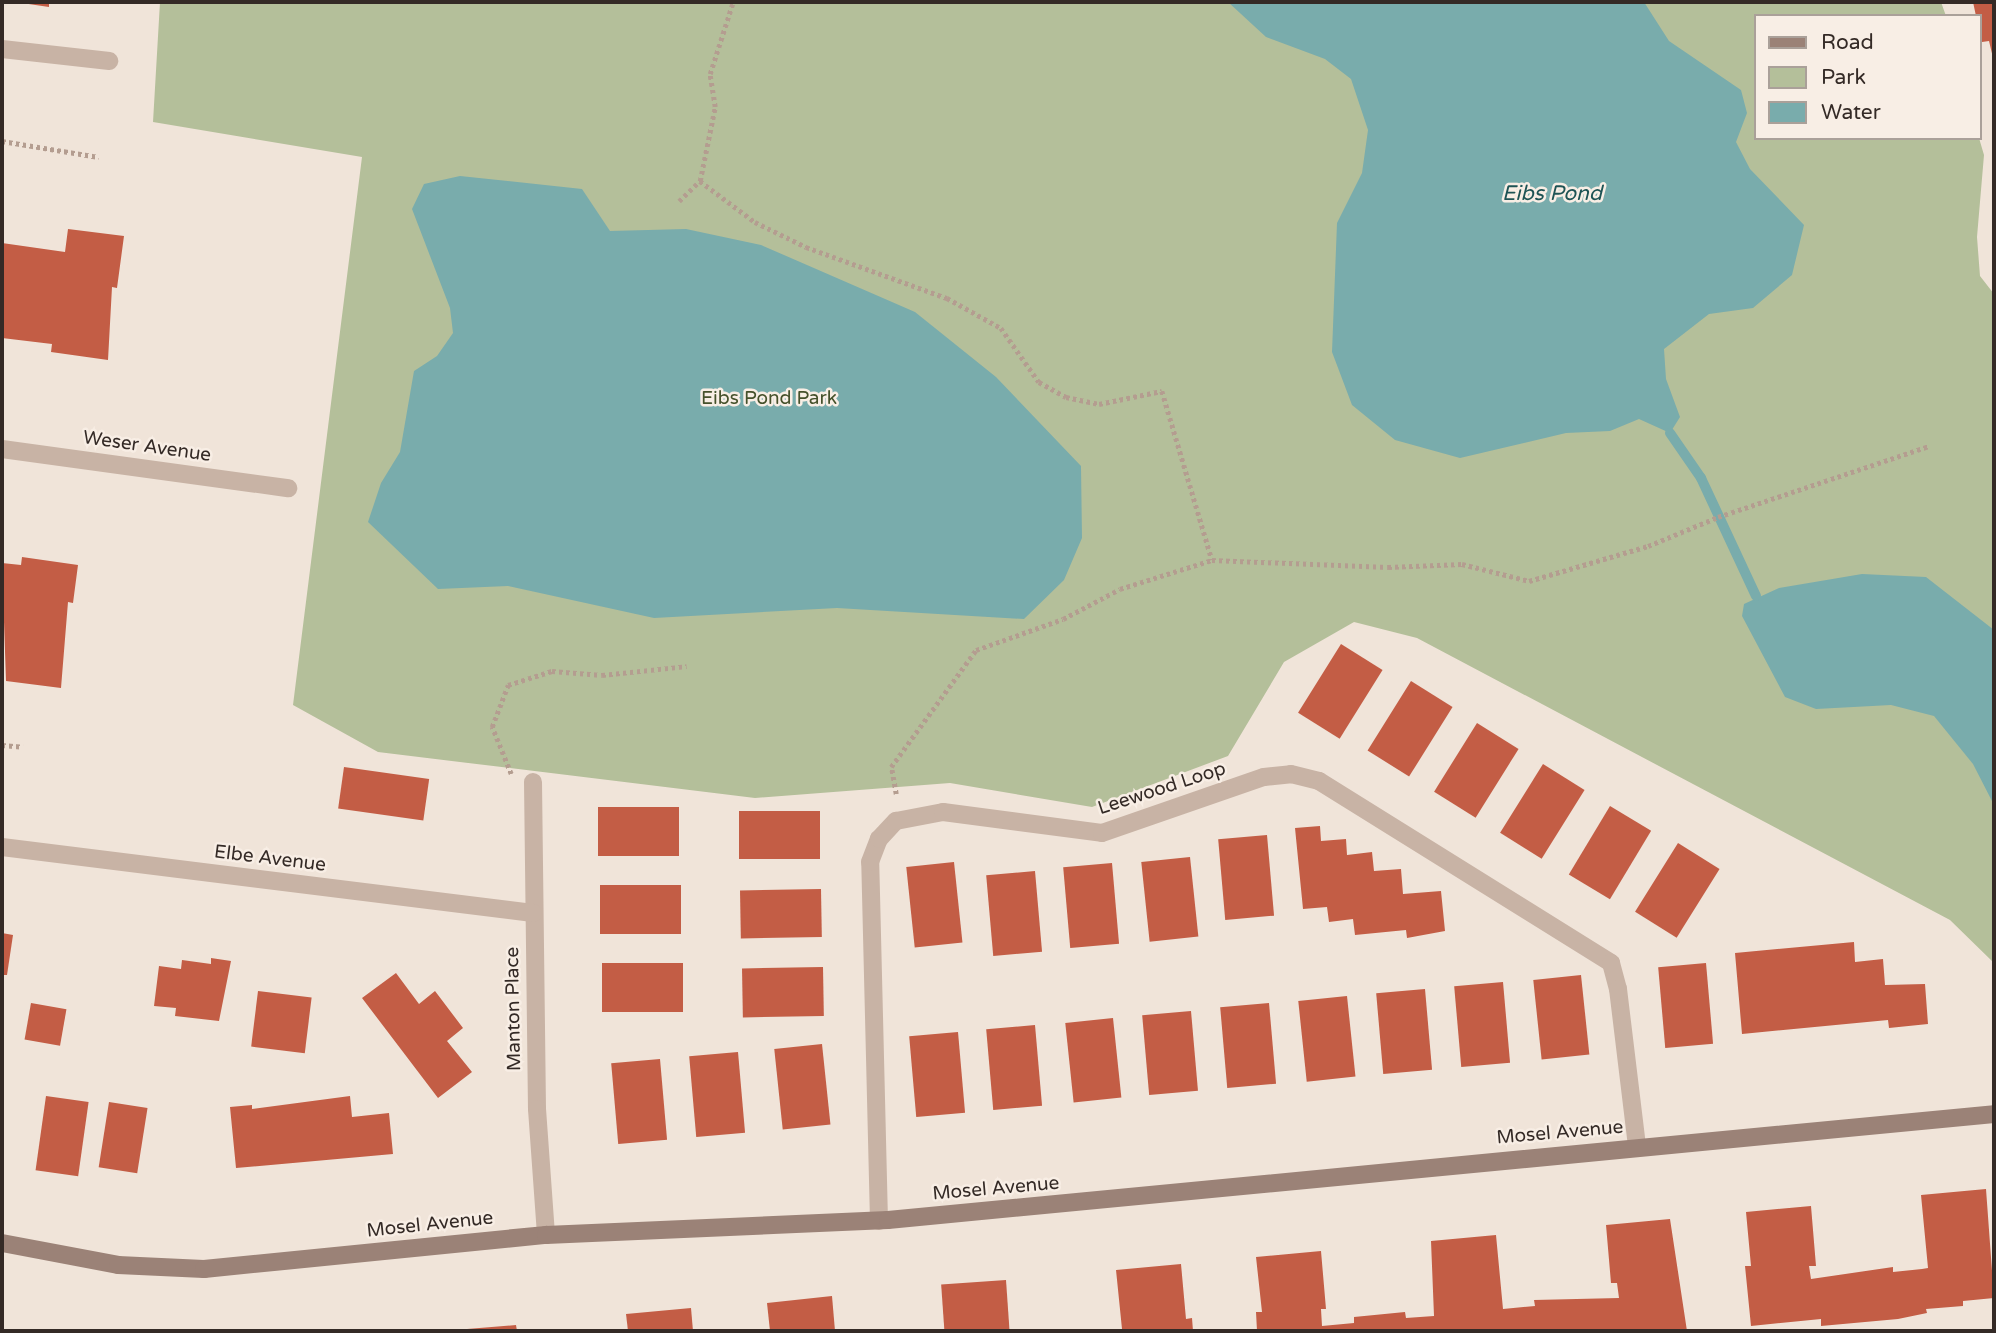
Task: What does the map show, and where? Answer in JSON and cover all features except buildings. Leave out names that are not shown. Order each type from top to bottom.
[{"type":"street","points":[[2,48],[109,61]]},
{"type":"street","name":"Weser Avenue","points":[[2,449],[288,488]]},
{"type":"street","name":"Leewood Loop","points":[[896,821],[943,812],[1102,833],[1264,777],[1291,774],[1319,781],[1611,963],[1618,989],[1637,1147]]},
{"type":"street","name":"Manton Place","points":[[533,790],[537,1109],[546,1235]]},
{"type":"street","points":[[879,1221],[870,862],[879,839],[896,821]]},
{"type":"street","name":"Elbe Avenue","points":[[2,847],[533,913]]},
{"type":"street","name":"Mosel Avenue","points":[[2,1242],[118,1265],[204,1269],[546,1235],[879,1221],[1270,1186],[1370,1171],[1994,1114]]},
{"type":"path","points":[[679,201],[700,181],[715,107],[710,74],[733,2]]},
{"type":"path","points":[[2,141],[99,157]]},
{"type":"path","points":[[700,181],[755,222],[806,247],[947,298],[1001,328],[1039,382],[1066,397],[1099,404],[1162,391],[1212,560]]},
{"type":"path","points":[[896,821],[897,787],[891,767],[976,650],[1063,618],[1120,589],[1212,560],[1388,567],[1462,564],[1529,581],[1647,546],[1744,508],[1929,446]]},
{"type":"path","points":[[533,790],[508,770],[492,727],[508,685],[552,671],[602,675],[687,666]]},
{"type":"path","points":[[2,746],[23,747]]},
{"type":"green space","name":"Eibs Pond Park","points":[[160,2],[1941,2],[1945,14],[1755,14],[1755,140],[1980,140],[1984,155],[1977,237],[1980,276],[1994,294],[1994,963],[1950,920],[1417,638],[1354,622],[1284,662],[1228,756],[1092,807],[950,783],[755,798],[378,752],[293,705],[362,157],[153,122]]},
{"type":"water","name":"Eibs Pond","points":[[1228,2],[1644,2],[1669,41],[1741,90],[1747,113],[1736,142],[1750,169],[1804,225],[1792,275],[1753,308],[1709,314],[1664,349],[1666,379],[1680,417],[1670,433],[1639,419],[1610,431],[1566,433],[1460,458],[1395,440],[1352,405],[1332,352],[1337,223],[1362,173],[1368,130],[1351,79],[1325,59],[1266,37]]},
{"type":"water","points":[[460,176],[582,189],[610,231],[686,229],[761,245],[915,312],[996,377],[1081,466],[1082,538],[1064,580],[1024,619],[837,608],[654,618],[508,586],[438,589],[368,522],[381,483],[400,452],[414,371],[437,356],[453,333],[450,308],[412,209],[424,184]]},
{"type":"water","points":[[1862,574],[1926,577],[1994,630],[1994,805],[1973,764],[1934,716],[1891,705],[1816,709],[1785,697],[1742,616],[1744,604],[1779,588]]},
{"type":"waterway","points":[[1670,433],[1701,478],[1756,596]]}]
